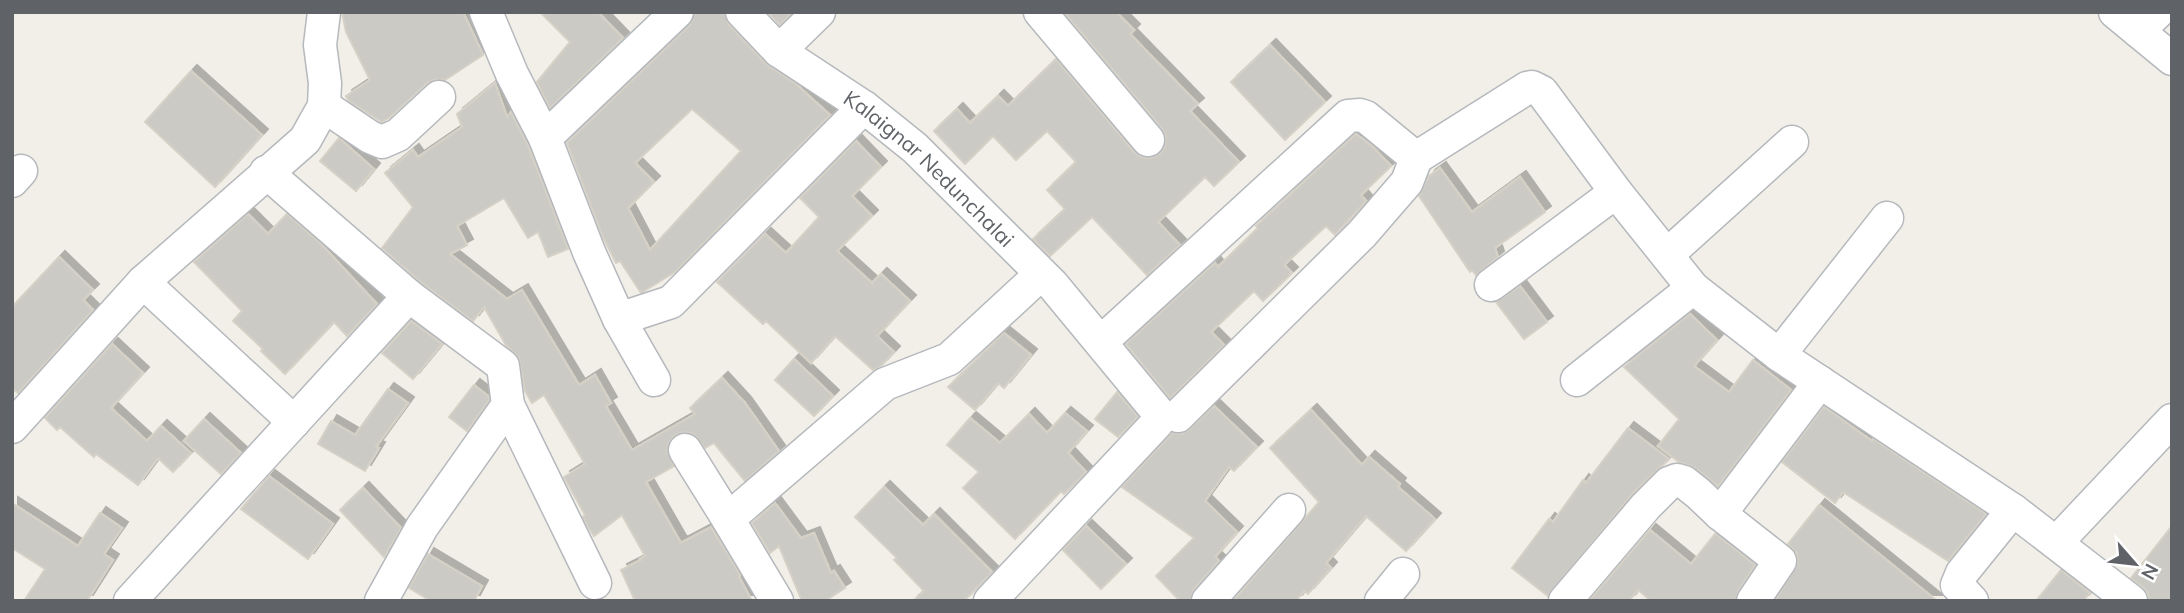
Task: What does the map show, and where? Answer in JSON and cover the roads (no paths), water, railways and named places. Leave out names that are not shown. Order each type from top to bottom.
[{"type":"street","points":[[12,427],[143,282],[305,140],[324,106],[325,83],[320,45],[324,12]]},
{"type":"street","points":[[486,12],[512,74],[545,138],[619,319],[654,380]]},
{"type":"street","points":[[545,138],[677,12]]},
{"type":"street","name":"Kalaignar Nedunchalai","points":[[742,12],[779,51],[864,107],[915,148],[1041,274],[1157,411],[1157,422],[1009,594]]},
{"type":"street","points":[[779,51],[820,12]]},
{"type":"street","points":[[1040,12],[1148,140]]},
{"type":"street","points":[[2137,19],[2172,60]]},
{"type":"street","points":[[1178,416],[1362,234],[1407,182],[1416,158],[1532,87],[1542,92],[1616,192],[1693,288],[1779,355],[2013,510],[2131,601]]},
{"type":"street","points":[[324,106],[382,142],[398,135],[439,97]]},
{"type":"street","points":[[619,319],[671,302],[864,107]]},
{"type":"street","points":[[1101,342],[1348,116],[1353,114],[1366,117],[1416,158]]},
{"type":"street","points":[[1667,255],[1792,142]]},
{"type":"street","points":[[266,172],[409,296],[503,366],[508,405],[595,583]]},
{"type":"street","points":[[1491,285],[1616,192]]},
{"type":"street","points":[[1779,355],[1888,218]]},
{"type":"street","points":[[728,519],[885,384],[949,359],[1041,274]]},
{"type":"street","points":[[143,282],[294,422]]},
{"type":"street","points":[[1577,380],[1693,288]]},
{"type":"street","points":[[130,601],[409,296]]},
{"type":"street","points":[[1720,514],[1820,382]]},
{"type":"street","points":[[381,601],[422,527],[508,405]]},
{"type":"street","points":[[2057,542],[2172,420]]},
{"type":"street","points":[[685,450],[777,601]]},
{"type":"street","points":[[1565,601],[1646,506],[1669,483],[1677,481],[1684,482],[1780,561],[1753,601]]},
{"type":"street","points":[[1208,601],[1289,510]]},
{"type":"street","points":[[1972,601],[1957,585],[1962,573],[2013,510]]},
{"type":"street","points":[[1381,601],[1403,573]]}]
